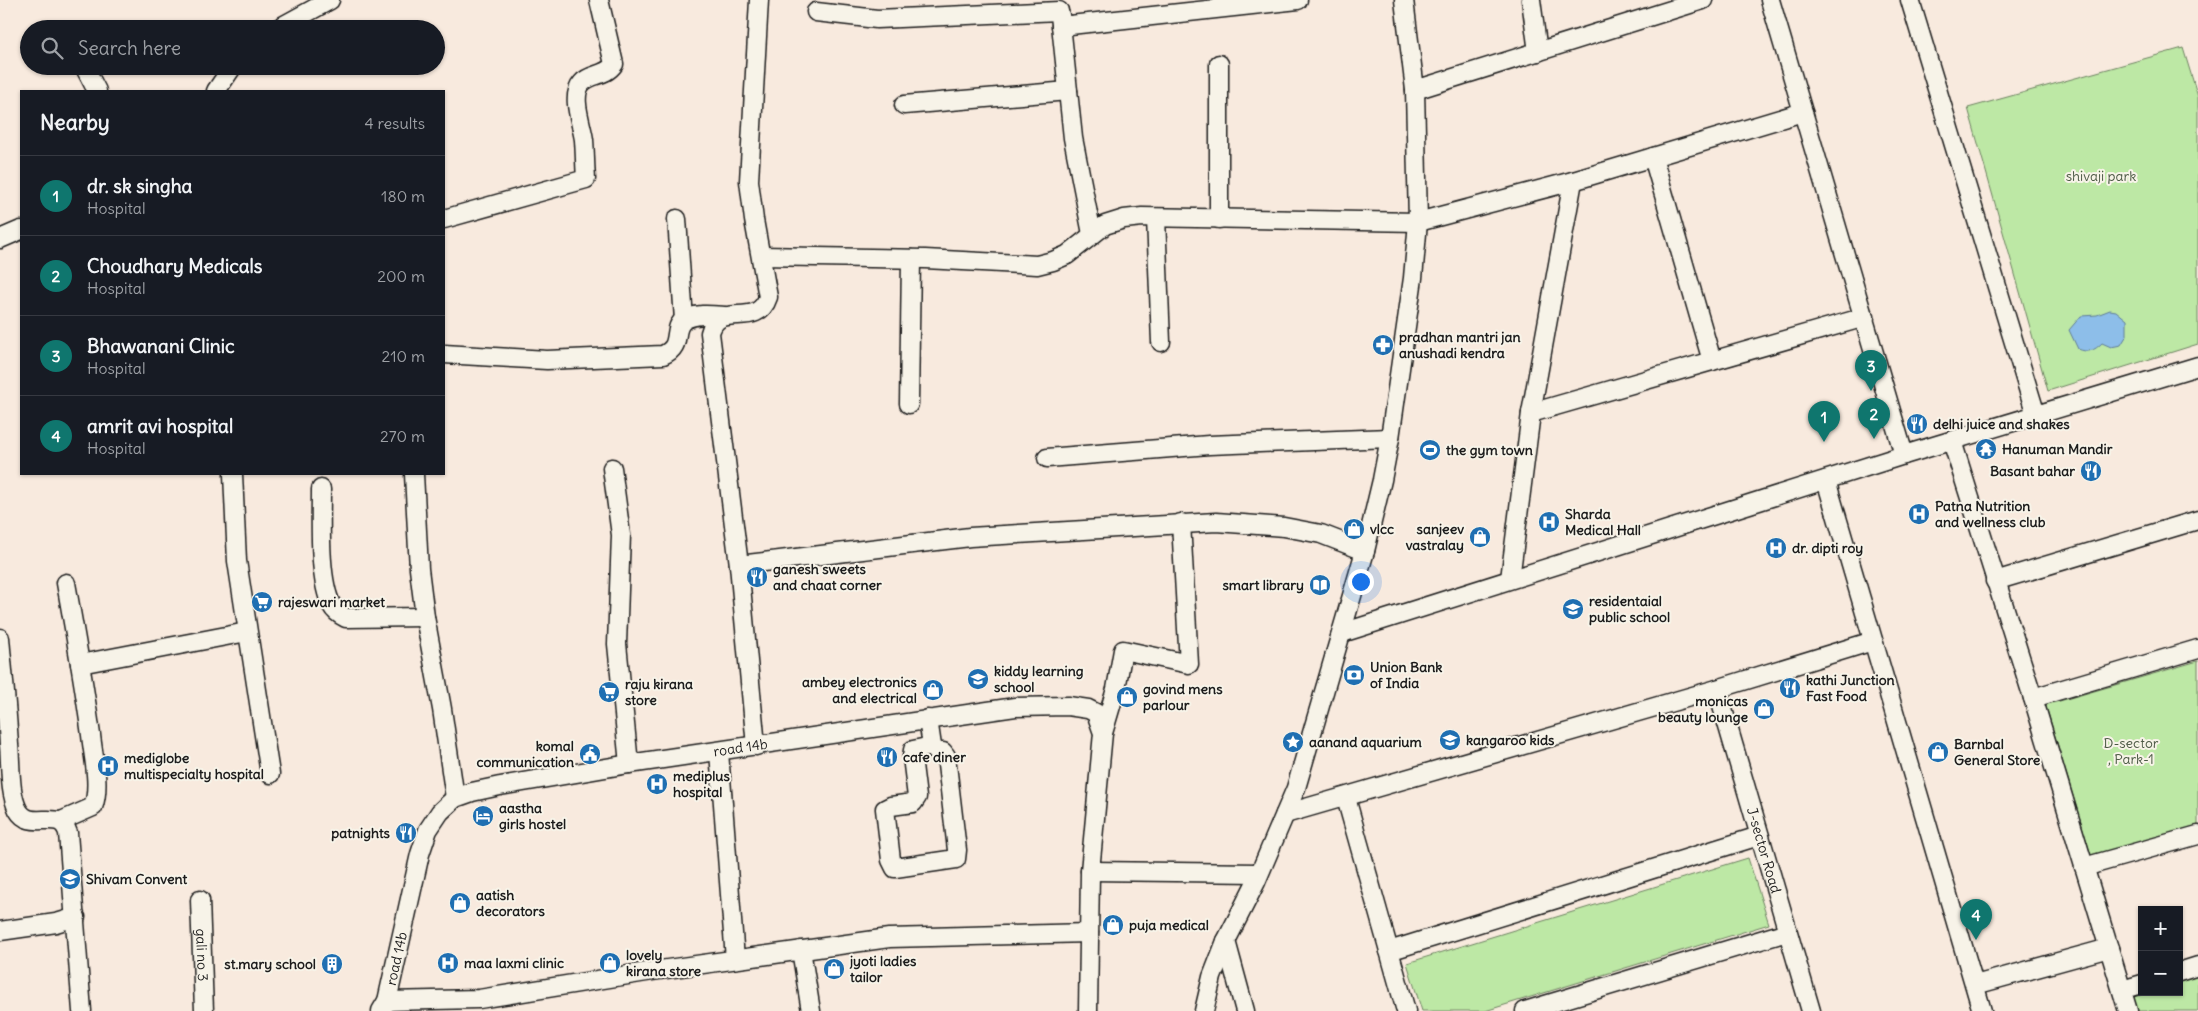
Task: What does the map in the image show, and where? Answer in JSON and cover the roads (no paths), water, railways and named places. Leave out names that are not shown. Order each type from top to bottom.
[{"type":"street","points":[[293,20],[330,0]]},
{"type":"street","points":[[445,219],[586,179],[584,139],[578,91],[581,84],[610,70],[614,64],[599,0]]},
{"type":"street","points":[[445,354],[547,360],[663,355],[670,352],[676,346],[679,326],[684,320],[703,315],[753,314],[765,306],[768,297],[749,181],[759,0]]},
{"type":"street","points":[[816,12],[877,19],[1298,0]]},
{"type":"street","points":[[1204,1011],[1212,977],[1226,941],[1259,873],[1296,788],[1365,551],[1390,438],[1413,278],[1418,222],[1415,90],[1404,0]]},
{"type":"street","points":[[1531,0],[1538,52]]},
{"type":"street","points":[[1415,90],[1704,0]]},
{"type":"street","points":[[1770,0],[1904,456]]},
{"type":"street","points":[[1910,0],[2036,415]]},
{"type":"street","points":[[1059,12],[1073,138],[1092,234]]},
{"type":"street","points":[[1219,64],[1219,219]]},
{"type":"street","points":[[89,75],[96,90]]},
{"type":"street","points":[[217,90],[227,75]]},
{"type":"street","points":[[904,105],[1068,90]]},
{"type":"street","points":[[762,256],[911,259],[1037,265],[1067,255],[1105,225],[1124,219],[1418,222],[1573,181],[1803,112]]},
{"type":"street","points":[[1652,157],[1712,361]]},
{"type":"street","points":[[1510,579],[1531,413],[1573,181]]},
{"type":"street","points":[[1156,218],[1161,342]]},
{"type":"street","points":[[676,219],[684,320]]},
{"type":"street","points":[[0,239],[20,230]]},
{"type":"street","points":[[909,404],[911,259]]},
{"type":"street","points":[[724,316],[712,324],[710,345],[739,564],[756,746]]},
{"type":"street","points":[[1531,413],[1864,317]]},
{"type":"street","points":[[1342,633],[1826,480],[2198,366]]},
{"type":"street","points":[[1047,458],[1209,445],[1390,438]]},
{"type":"street","points":[[1952,441],[2033,698],[2128,1011]]},
{"type":"street","points":[[612,468],[621,535],[617,644],[629,764]]},
{"type":"street","points":[[233,475],[237,560],[270,774]]},
{"type":"street","points":[[414,475],[425,617],[442,709],[455,798]]},
{"type":"street","points":[[1826,480],[1982,1011]]},
{"type":"street","points":[[321,488],[324,578],[332,607],[338,614],[352,619],[425,617]]},
{"type":"street","points":[[1996,581],[2198,520]]},
{"type":"street","points":[[739,564],[970,537],[1181,523],[1250,523],[1284,526],[1321,534],[1365,551]]},
{"type":"street","points":[[1088,1011],[1090,871],[1103,733],[1116,688],[1123,650],[1189,664],[1181,523]]},
{"type":"street","points":[[0,638],[12,780],[18,808],[23,816],[31,820],[61,821],[93,807],[96,800],[94,757],[66,583]]},
{"type":"street","points":[[80,664],[247,632]]},
{"type":"street","points":[[1285,814],[1717,690],[1873,641]]},
{"type":"street","points":[[2033,698],[2198,649]]},
{"type":"street","name":"J-sector Road","points":[[1717,690],[1811,1011]]},
{"type":"street","name":"road 14b","points":[[384,1006],[420,854],[432,824],[440,812],[455,798],[500,786],[629,764],[1015,707],[1068,706],[1088,709],[1096,714],[1103,733]]},
{"type":"street","points":[[928,719],[932,746],[937,752],[943,752],[946,756],[957,850],[956,859],[895,868],[891,860],[885,809],[891,806],[913,803],[917,798],[912,757],[913,750],[932,746]]},
{"type":"street","points":[[719,752],[735,960]]},
{"type":"street","points":[[1346,798],[1406,1011]]},
{"type":"street","points":[[61,821],[66,825],[68,833],[82,1011]]},
{"type":"street","points":[[2084,867],[2198,835]]},
{"type":"street","points":[[1389,951],[1760,836]]},
{"type":"street","points":[[1090,871],[1259,873]]},
{"type":"street","name":"gali no 3","points":[[200,900],[204,1011]]},
{"type":"street","points":[[0,932],[56,923],[76,917]]},
{"type":"street","points":[[1525,1011],[1787,932]]},
{"type":"street","points":[[384,1006],[479,999],[890,938],[1089,933]]},
{"type":"street","points":[[1226,941],[1245,1011]]},
{"type":"street","points":[[1975,985],[2109,948]]},
{"type":"street","points":[[801,950],[811,1011]]},
{"type":"street","points":[[2183,971],[2198,966]]},
{"type":"street","points":[[2122,990],[2138,985]]},
{"type":"water","points":[[2110,310],[2116,311],[2127,320],[2127,335],[2121,345],[2111,347],[2102,343],[2091,350],[2078,349],[2069,330],[2081,316],[2097,315]]},
{"type":"place","name":"pradhan mantri jan anushadi kendra","points":[[1383,345]]},
{"type":"place","name":"Bhawanani Clinic","points":[[1871,391]]},
{"type":"place","name":"delhi juice and shakes","points":[[1917,424]]},
{"type":"place","name":"Choudhary Medicals","points":[[1874,439]]},
{"type":"place","name":"dr. sk singha","points":[[1824,442]]},
{"type":"place","name":"Hanuman Mandir","points":[[1986,449]]},
{"type":"place","name":"the gym town","points":[[1430,450]]},
{"type":"place","name":"Basant bahar","points":[[2091,471]]},
{"type":"place","name":"Patna Nutrition and wellness club","points":[[1919,514]]},
{"type":"place","name":"Sharda Medical Hall","points":[[1549,522]]},
{"type":"place","name":"vlcc","points":[[1354,529]]},
{"type":"place","name":"sanjeev vastralay","points":[[1480,537]]},
{"type":"place","name":"dr. dipti roy","points":[[1776,548]]},
{"type":"place","name":"ganesh sweets and chaat corner","points":[[757,577]]},
{"type":"place","name":"smart library","points":[[1320,585]]},
{"type":"place","name":"rajeswari market","points":[[262,602]]},
{"type":"place","name":"residentaial public school","points":[[1573,609]]},
{"type":"place","name":"Union Bank of India","points":[[1354,675]]},
{"type":"place","name":"kiddy learning school","points":[[978,679]]},
{"type":"place","name":"kathi Junction Fast Food","points":[[1790,688]]},
{"type":"place","name":"ambey electronics and electrical","points":[[933,690]]},
{"type":"place","name":"raju kirana store","points":[[609,692]]},
{"type":"place","name":"govind mens parlour","points":[[1127,697]]},
{"type":"place","name":"monicas beauty lounge","points":[[1764,709]]},
{"type":"place","name":"kangaroo kids","points":[[1450,740]]},
{"type":"place","name":"aanand aquarium","points":[[1293,742]]},
{"type":"place","name":"Barnbal General Store","points":[[1938,752]]},
{"type":"place","name":"komal communication","points":[[590,754]]},
{"type":"place","name":"cafe diner","points":[[887,757]]},
{"type":"place","name":"mediglobe multispecialty hospital","points":[[108,766]]},
{"type":"place","name":"mediplus hospital","points":[[657,784]]},
{"type":"place","name":"aastha girls hostel","points":[[483,816]]},
{"type":"place","name":"patnights","points":[[406,833]]},
{"type":"place","name":"Shivam Convent","points":[[70,879]]},
{"type":"place","name":"aatish decorators","points":[[460,903]]},
{"type":"place","name":"puja medical","points":[[1113,925]]},
{"type":"place","name":"amrit avi hospital","points":[[1976,940]]},
{"type":"place","name":"maa laxmi clinic","points":[[448,963]]},
{"type":"place","name":"lovely kirana store","points":[[610,963]]},
{"type":"place","name":"st.mary school","points":[[332,964]]},
{"type":"place","name":"jyoti ladies tailor","points":[[834,969]]},
{"type":"park label","name":"shivaji park","points":[[2101,176]]},
{"type":"park label","name":"D-sector , Park-1","points":[[2131,752]]}]
